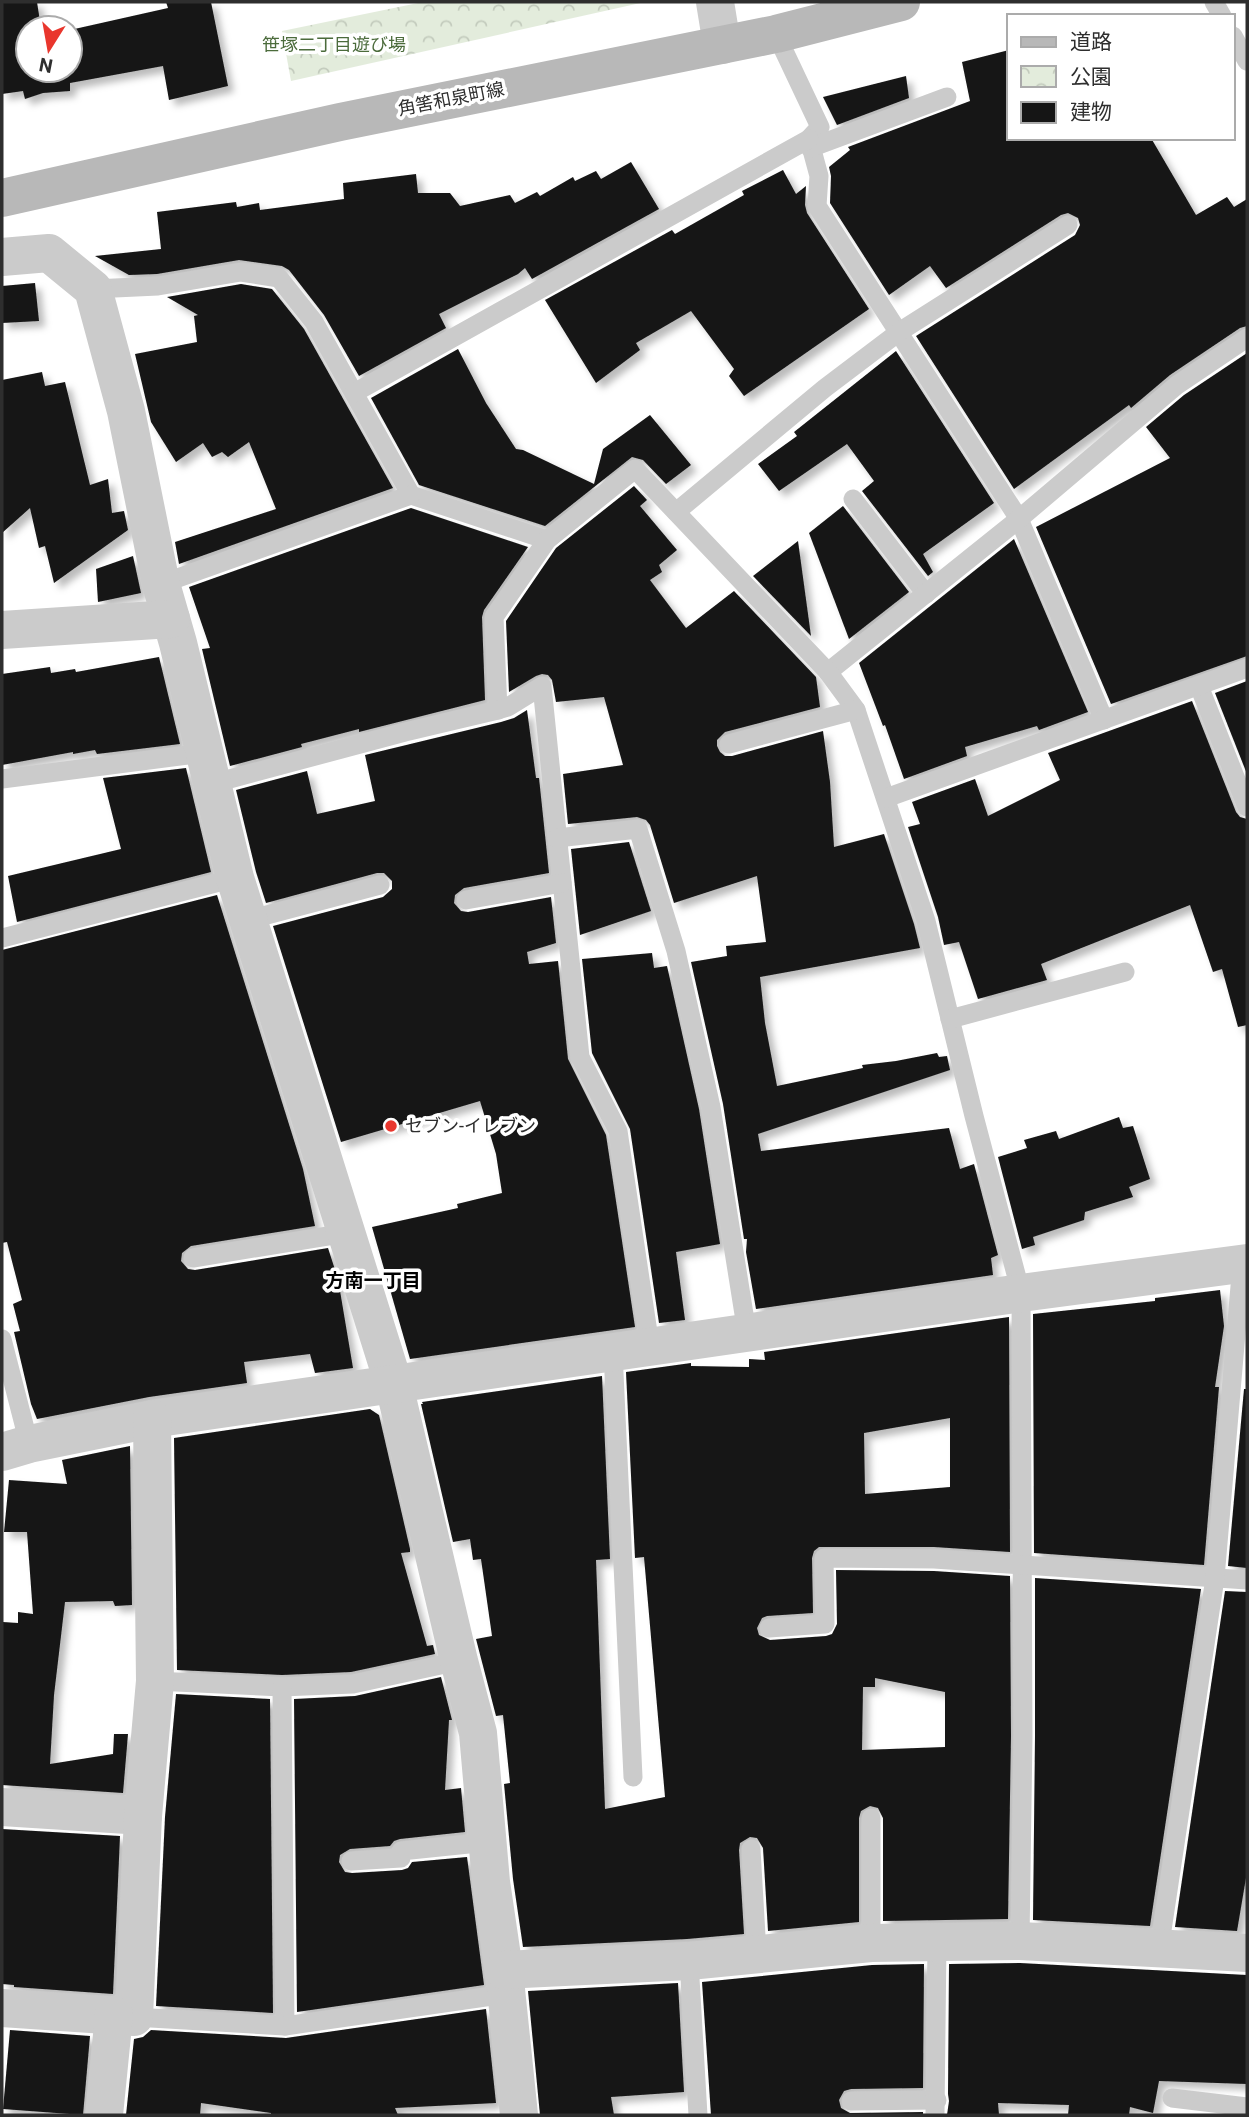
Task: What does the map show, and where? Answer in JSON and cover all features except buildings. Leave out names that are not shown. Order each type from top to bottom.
[{"type":"main road","name":"角筈和泉町線","points":[[2,198],[340,121],[775,34],[901,2]]},
{"type":"street","points":[[715,2],[722,45]]},
{"type":"street","points":[[2,257],[49,253],[93,289],[126,411],[166,601],[235,878],[394,1385],[478,1733],[491,1882],[519,2115]]},
{"type":"street","points":[[2,630],[166,601]]},
{"type":"street","points":[[15,1448],[152,1419],[1245,1263]]},
{"type":"street","points":[[104,2115],[124,2016],[155,1681],[152,1419]]},
{"type":"street","points":[[2,1807],[143,1816]]},
{"type":"street","points":[[505,1982],[871,1942],[1020,1941],[1247,1954]]},
{"type":"street","points":[[2,2008],[124,2016]]},
{"type":"lane","points":[[775,34],[820,127],[810,144],[819,176],[817,206],[1019,519],[1104,720]]},
{"type":"lane","points":[[1235,40],[1247,61]]},
{"type":"lane","points":[[355,393],[810,144],[947,97]]},
{"type":"lane","points":[[676,512],[825,388],[899,332],[1068,225]]},
{"type":"lane","points":[[93,289],[158,286],[240,272],[279,278],[314,322],[411,495]]},
{"type":"lane","points":[[828,673],[1019,519],[1177,385],[1247,338]]},
{"type":"lane","points":[[498,710],[494,617],[547,540],[635,469],[828,673],[856,710],[926,921],[1021,1293],[1023,1736],[1020,1941]]},
{"type":"lane","points":[[166,601],[411,495],[547,540]]},
{"type":"lane","points":[[853,499],[926,594]]},
{"type":"lane","points":[[886,798],[1247,668]]},
{"type":"lane","points":[[2,779],[207,768],[405,732],[498,710],[508,707],[542,686],[580,1057],[618,1131],[650,1346]]},
{"type":"lane","points":[[1199,686],[1247,807]]},
{"type":"lane","points":[[729,744],[856,710]]},
{"type":"lane","points":[[557,838],[638,829],[676,951],[711,1107],[747,1334]]},
{"type":"lane","points":[[2,938],[235,878]]},
{"type":"lane","points":[[466,900],[562,883]]},
{"type":"lane","points":[[248,920],[380,885]]},
{"type":"lane","points":[[950,1020],[1125,972]]},
{"type":"lane","points":[[193,1258],[346,1233]]},
{"type":"lane","points":[[1159,1950],[1215,1578],[1245,1263]]},
{"type":"lane","points":[[2,1339],[15,1448]]},
{"type":"lane","points":[[613,1352],[633,1777]]},
{"type":"lane","points":[[769,1628],[825,1624],[824,1558],[934,1559],[1247,1580]]},
{"type":"lane","points":[[155,1681],[282,1687],[353,1684],[459,1661]]},
{"type":"lane","points":[[282,1687],[285,2026]]},
{"type":"lane","points":[[871,1818],[871,1942]]},
{"type":"lane","points":[[351,1861],[401,1858],[401,1851],[488,1842]]},
{"type":"lane","points":[[751,1849],[757,1953]]},
{"type":"lane","points":[[851,2101],[936,2107],[937,1942]]},
{"type":"lane","points":[[689,1961],[698,2115]]},
{"type":"lane","points":[[124,2016],[285,2026],[505,1982]]},
{"type":"lane","points":[[1172,2098],[1247,2107]]},
{"type":"green space","name":"笹塚二丁目遊び場","points":[[423,2],[645,2],[291,81],[282,31]]},
{"type":"place","name":"セブン-イレブン","points":[[391,1126]]},
{"type":"district","name":"方南一丁目","points":[[373,1280]]}]
